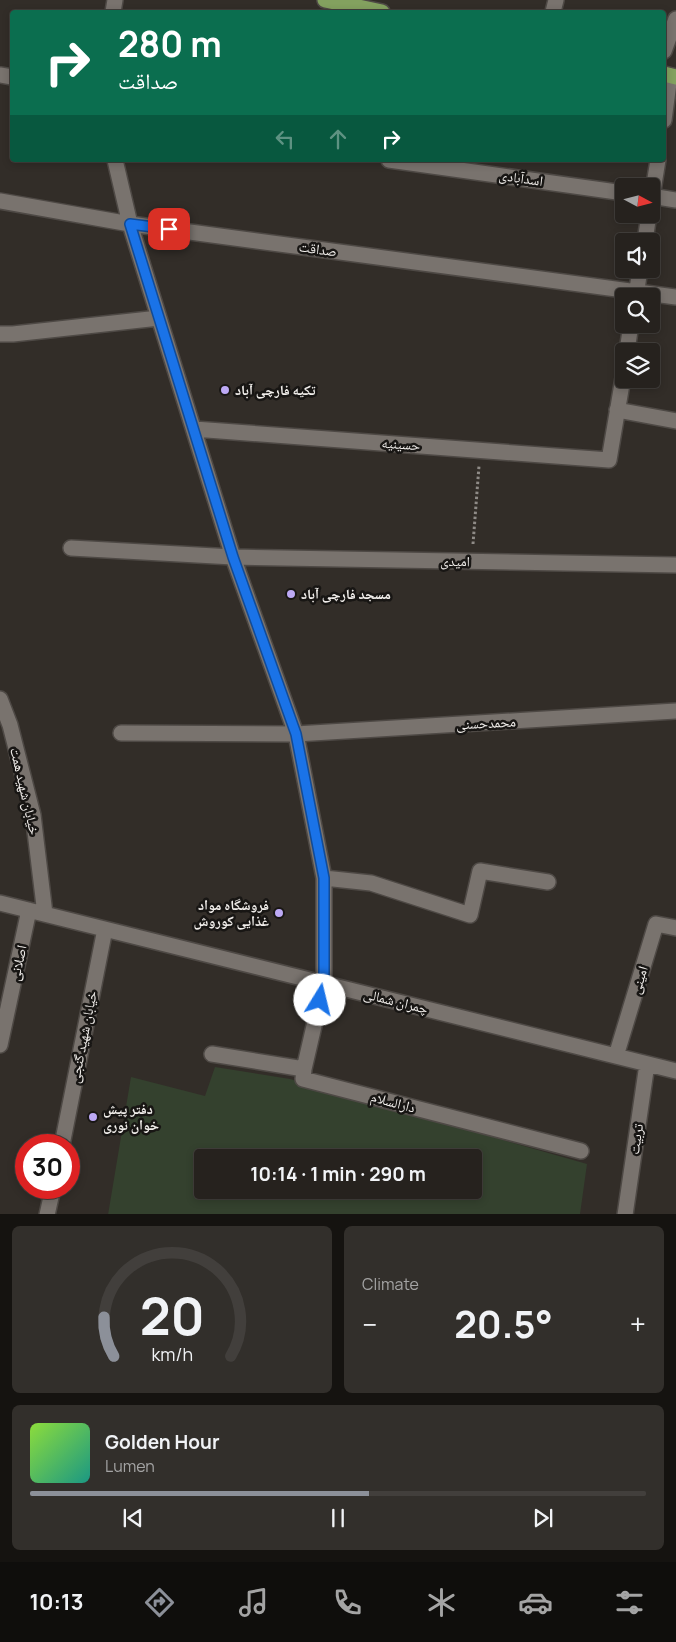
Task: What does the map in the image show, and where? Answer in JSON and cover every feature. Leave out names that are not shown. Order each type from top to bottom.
[{"type":"main road","points":[[325,0],[372,10]]},
{"type":"street","points":[[666,45],[676,18]]},
{"type":"street","points":[[666,105],[670,76]]},
{"type":"street","points":[[115,162],[130,224],[233,557],[296,734],[324,878],[324,983],[304,1069],[212,1054]]},
{"type":"street","name":"اسدآبادی","points":[[404,162],[615,191]]},
{"type":"street","points":[[655,178],[658,162]]},
{"type":"street","points":[[660,199],[676,200]]},
{"type":"street","name":"صداقت","points":[[0,201],[130,224],[615,291]]},
{"type":"street","name":"صداقت","points":[[660,296],[676,297]]},
{"type":"street","points":[[0,334],[159,318]]},
{"type":"street","points":[[621,388],[618,410],[676,421]]},
{"type":"street","name":"حسینیه","points":[[194,429],[609,460],[618,410]]},
{"type":"street","name":"امیدی","points":[[71,548],[233,557],[676,566]]},
{"type":"street","name":"خیابان شهید همت","points":[[0,699],[10,725],[33,816],[46,914]]},
{"type":"street","name":"محمدحسنی","points":[[121,733],[296,734],[676,711]]},
{"type":"street","points":[[324,878],[371,883],[470,915],[480,871],[548,882]]},
{"type":"street","name":"چمران شمالی","points":[[0,903],[676,1071]]},
{"type":"street","name":"اصلانی","points":[[0,1045],[29,910]]},
{"type":"street","name":"امینی","points":[[616,1056],[656,924],[676,928]]},
{"type":"street","name":"خیابان شهید گنجی","points":[[64,1134],[106,929]]},
{"type":"street","name":"تربیت","points":[[625,1214],[647,1064]]},
{"type":"street","name":"دارالسلام","points":[[304,1069],[303,1079],[582,1151]]},
{"type":"street","points":[[47,1214],[50,1199]]},
{"type":"path","points":[[472,562],[480,450]]},
{"type":"green space","points":[[215,1067],[290,1079],[587,1164],[580,1214],[108,1214],[131,1077],[205,1096]]},
{"type":"place","name":"تکیه فارچی آباد","points":[[225,390]]},
{"type":"place","name":"مسجد فارچی آباد","points":[[291,594]]},
{"type":"place","name":"فروشگاه مواد غذایی کوروش","points":[[279,913]]},
{"type":"place","name":"دفتر پیش خوان نوری","points":[[93,1117]]},
{"type":"route","points":[[169,229],[130,224],[233,557],[296,734],[324,878],[324,983],[320,1000]]}]
